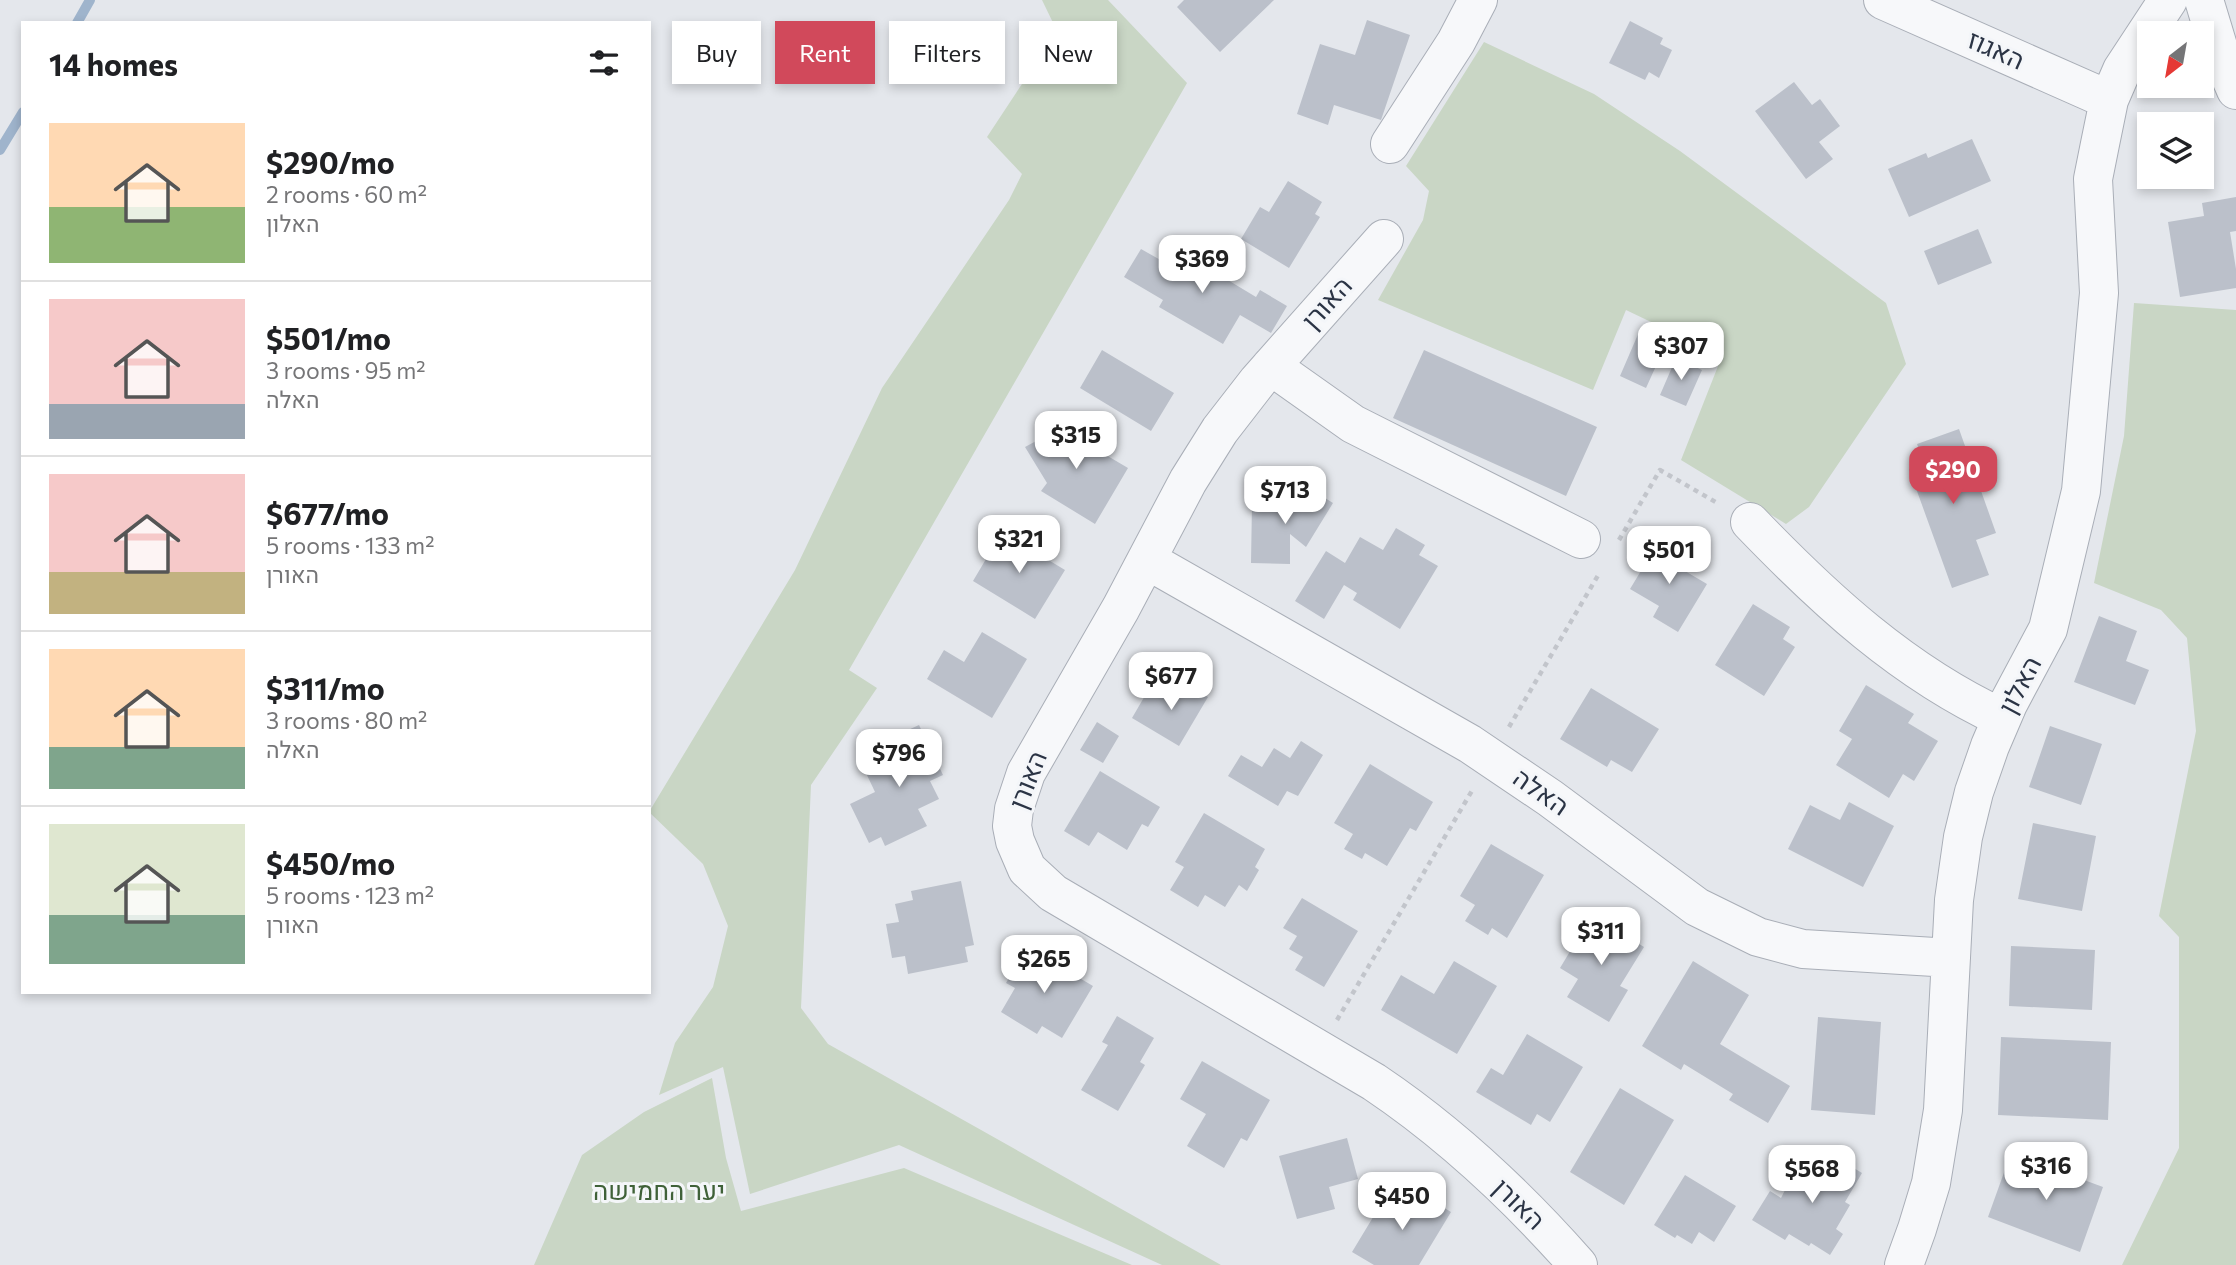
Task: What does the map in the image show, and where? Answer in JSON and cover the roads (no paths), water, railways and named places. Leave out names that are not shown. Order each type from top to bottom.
[{"type":"street","points":[[1391,145],[1456,42],[1478,0]]},
{"type":"street","name":"האגוז","points":[[1883,0],[2109,100]]},
{"type":"street","name":"האלון","points":[[1903,1265],[1924,1207],[1940,1135],[1947,1070],[1956,880],[1963,837],[1981,769],[2002,718],[2048,629],[2081,491],[2099,293],[2093,179],[2109,100],[2122,69],[2168,0]]},
{"type":"street","points":[[2204,0],[2220,53],[2236,90]]},
{"type":"street","name":"האורן","points":[[1384,240],[1271,366],[1203,455],[1147,560],[1026,773],[1014,809],[1012,826],[1027,869],[1052,893],[1393,1095],[1455,1143],[1578,1265]]},
{"type":"street","points":[[1271,366],[1353,424],[1581,539]]},
{"type":"street","points":[[1750,522],[1826,598],[1891,652],[1944,688],[2002,718]]},
{"type":"street","name":"האלה","points":[[1147,560],[1461,739],[1550,798],[1677,895],[1727,923],[1758,937],[1803,949],[1951,958]]},
{"type":"waterway","points":[[78,21],[90,0]]},
{"type":"waterway","points":[[0,150],[21,115]]},
{"type":"park label","name":"יער החמישה","points":[[659,1191]]}]
